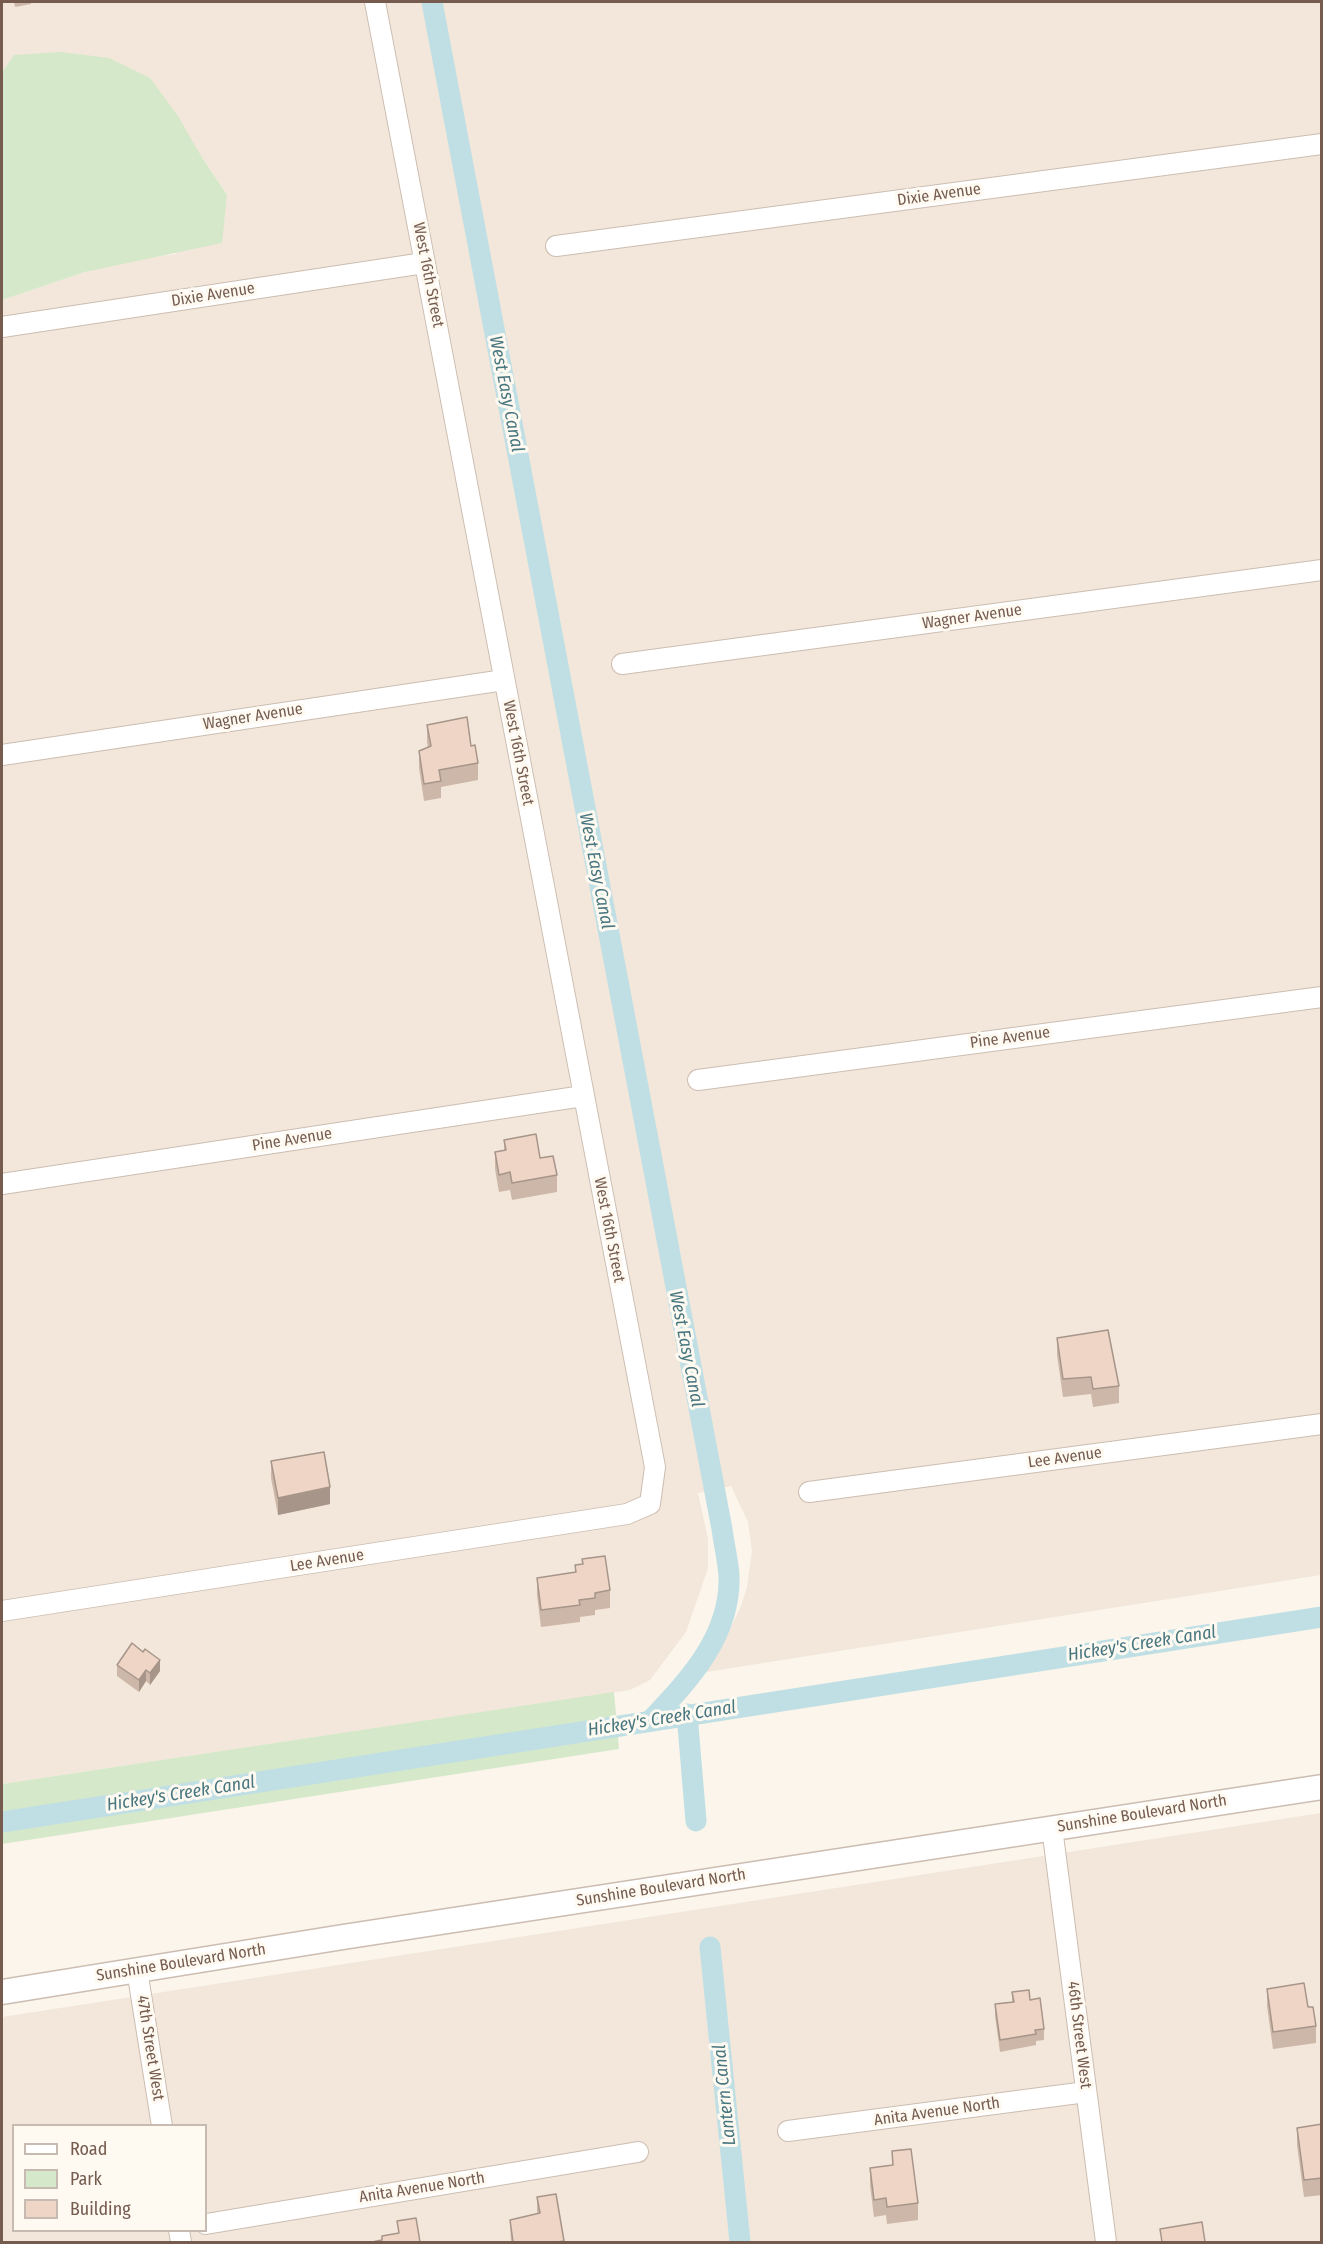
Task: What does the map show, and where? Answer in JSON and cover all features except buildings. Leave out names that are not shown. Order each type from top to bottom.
[{"type":"street","name":"West 16th Street","points":[[375,2],[655,1467],[650,1504]]},
{"type":"street","name":"Dixie Avenue","points":[[556,246],[1322,144]]},
{"type":"street","name":"Dixie Avenue","points":[[2,327],[424,263]]},
{"type":"street","name":"Wagner Avenue","points":[[622,664],[1322,570]]},
{"type":"street","name":"Wagner Avenue","points":[[2,755],[504,680]]},
{"type":"street","name":"Pine Avenue","points":[[698,1080],[1322,997]]},
{"type":"street","name":"Pine Avenue","points":[[2,1184],[583,1096]]},
{"type":"street","name":"Lee Avenue","points":[[809,1492],[1322,1424]]},
{"type":"street","name":"Lee Avenue","points":[[2,1611],[627,1514],[650,1504]]},
{"type":"street","name":"Sunshine Boulevard North","points":[[2,1992],[1322,1787]]},
{"type":"street","name":"46th Street West","points":[[1052,1828],[1106,2242]]},
{"type":"street","name":"47th Street West","points":[[137,1970],[162,2124]]},
{"type":"street","name":"Anita Avenue North","points":[[788,2131],[1086,2092]]},
{"type":"street","name":"Anita Avenue North","points":[[207,2224],[638,2152]]},
{"type":"shaded area","points":[[2,2],[1321,2],[1321,1575],[706,1672],[706,1668],[718,1652],[740,1609],[747,1587],[752,1551],[748,1522],[731,1486],[698,1493],[708,1539],[708,1568],[686,1632],[650,1680],[630,1690],[2,1784],[2,300],[85,272],[131,260],[176,254],[227,195],[201,156],[14,55],[2,72]]},
{"type":"shaded area","points":[[1321,1813],[1321,2242],[2,2242],[2,2017]]},
{"type":"green space","points":[[61,52],[109,58],[150,78],[178,116],[227,195],[222,243],[85,272],[2,300],[2,72],[14,55]]},
{"type":"green space","points":[[614,1692],[619,1749],[2,1844],[2,1784]]},
{"type":"waterway","name":"West Easy Canal","points":[[432,2],[728,1564],[728,1597],[716,1637],[694,1672],[652,1719]]},
{"type":"waterway","name":"Hickey's Creek Canal","points":[[2,1822],[1322,1617]]},
{"type":"waterway","name":"Lantern Canal","points":[[687,1714],[696,1821]]},
{"type":"waterway","name":"Lantern Canal","points":[[710,1947],[740,2242]]}]
